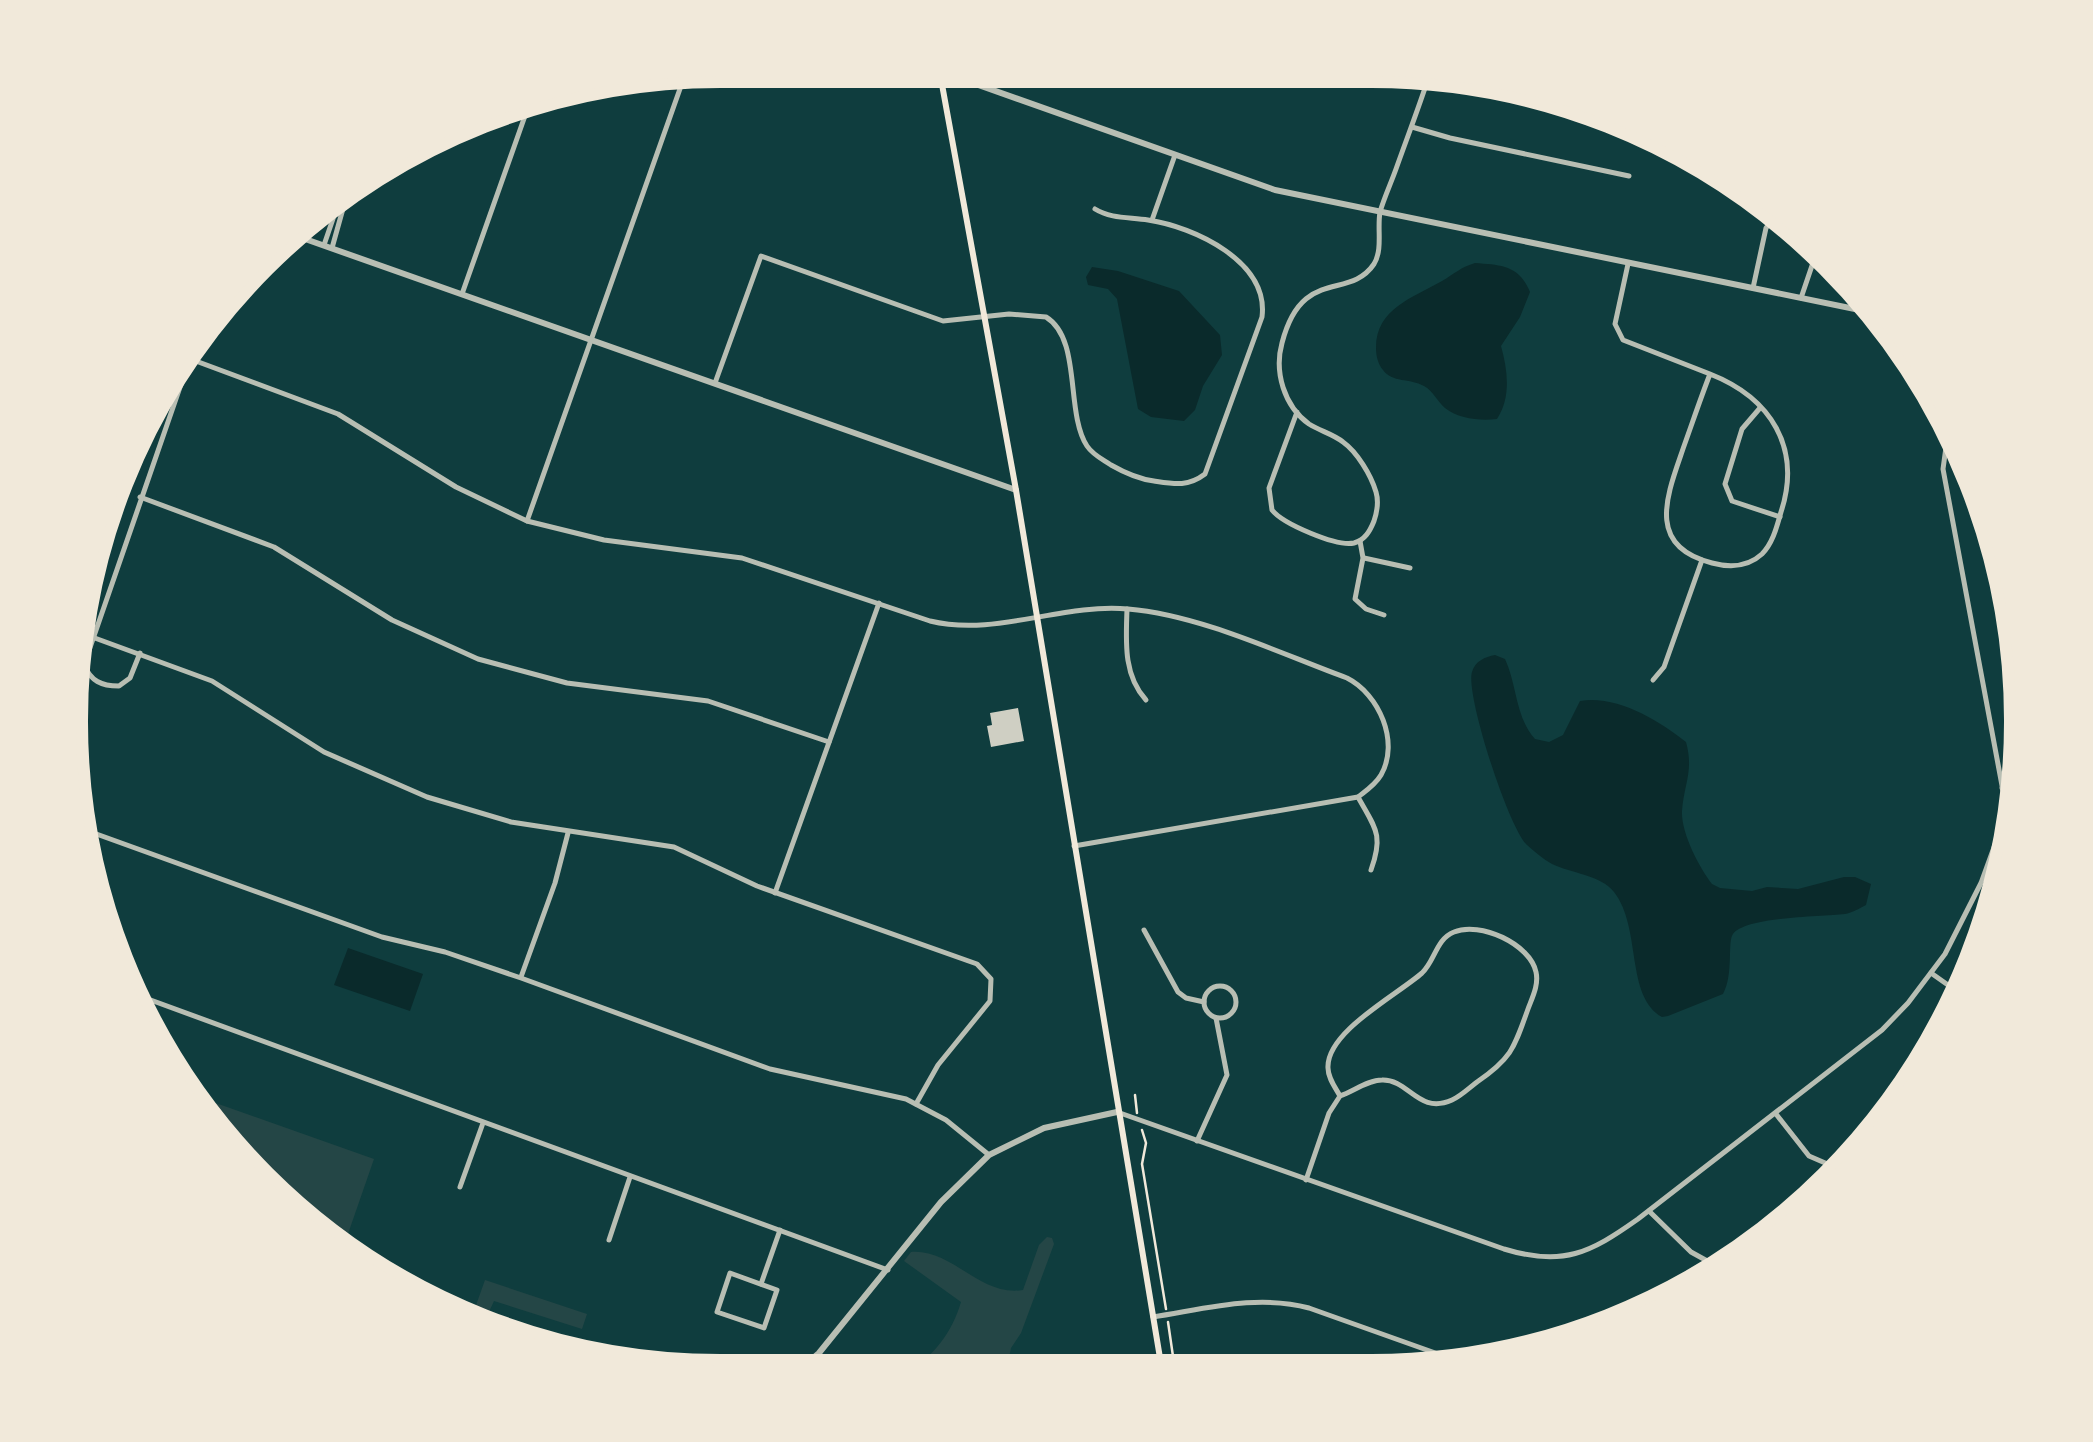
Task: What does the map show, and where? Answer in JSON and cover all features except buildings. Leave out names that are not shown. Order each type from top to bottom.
[{"type":"main road","points":[[941,82],[1016,490],[1160,1360]]},
{"type":"street","points":[[972,82],[1275,190],[1861,311]]},
{"type":"street","points":[[527,520],[683,84]]},
{"type":"street","points":[[1296,412],[1269,488],[1272,510],[1288,524],[1344,544],[1360,541],[1370,532],[1377,511],[1371,480],[1347,445],[1296,412],[1283,389],[1280,347],[1290,318],[1309,295],[1357,278],[1374,263],[1378,255],[1380,212],[1427,85]]},
{"type":"street","points":[[462,294],[526,113]]},
{"type":"street","points":[[1412,127],[1628,176]]},
{"type":"street","points":[[1152,220],[1175,155]]},
{"type":"street","points":[[715,383],[760,256],[943,321],[1040,315],[1058,325],[1083,438],[1096,456],[1145,480],[1195,482],[1205,474],[1216,447],[1264,302],[1249,271],[1218,246],[1152,220],[1103,214],[1095,209]]},
{"type":"street","points":[[328,246],[336,211]]},
{"type":"street","points":[[1753,288],[1770,222]]},
{"type":"street","points":[[303,238],[1016,490]]},
{"type":"street","points":[[1800,298],[1813,261]]},
{"type":"street","points":[[1628,264],[1616,314],[1620,335],[1632,345],[1738,384],[1783,438],[1789,461],[1788,489],[1780,517],[1768,546],[1750,562],[1734,566],[1702,560],[1684,550],[1672,538],[1664,506],[1710,374]]},
{"type":"street","points":[[194,360],[338,414],[456,487],[527,520],[604,540],[742,558],[952,626],[977,626],[1080,610],[1128,609],[1192,622],[1347,678],[1362,686],[1380,709],[1387,755],[1380,777],[1358,797],[1074,846]]},
{"type":"street","points":[[86,656],[179,384]]},
{"type":"street","points":[[1760,408],[1742,429],[1724,484],[1732,500],[1780,517]]},
{"type":"street","points":[[1947,443],[1943,469],[2004,809]]},
{"type":"street","points":[[140,497],[274,547],[392,620],[478,659],[567,683],[708,701],[830,742]]},
{"type":"street","points":[[1360,541],[1364,558],[1355,599],[1366,609],[1384,616]]},
{"type":"street","points":[[1364,558],[1410,568]]},
{"type":"street","points":[[1653,680],[1664,666],[1702,560]]},
{"type":"street","points":[[775,893],[879,604]]},
{"type":"street","points":[[1128,609],[1126,646],[1133,686],[1146,700]]},
{"type":"street","points":[[92,636],[212,680],[306,742],[384,781],[467,810],[568,833],[674,848],[775,893],[976,964],[988,973],[992,986],[990,1001],[938,1065],[916,1104]]},
{"type":"street","points":[[85,667],[98,683],[119,686],[130,678],[140,653]]},
{"type":"street","points":[[2002,788],[2007,788]]},
{"type":"street","points":[[1358,797],[1379,846],[1371,870]]},
{"type":"street","points":[[812,1360],[942,1202],[989,1156],[1044,1128],[1117,1112],[1504,1249],[1549,1259],[1598,1246],[1870,1042],[1908,1003],[1954,940],[1981,884],[2001,828]]},
{"type":"street","points":[[93,833],[382,937],[445,952],[770,1068],[916,1104],[958,1129],[989,1156]]},
{"type":"street","points":[[521,978],[555,883],[568,833]]},
{"type":"street","points":[[1306,1180],[1340,1096],[1386,1080],[1420,1100],[1440,1103],[1453,1100],[1496,1069],[1512,1052],[1535,988],[1536,969],[1528,956],[1482,931],[1466,929],[1449,934],[1424,971],[1335,1044],[1328,1068],[1340,1096]]},
{"type":"street","points":[[1144,930],[1178,992],[1204,1002]]},
{"type":"street","points":[[1931,973],[1952,988]]},
{"type":"street","points":[[1197,1141],[1227,1075],[1216,1018],[1207,1012],[1204,1002],[1208,992],[1226,987],[1236,1004],[1232,1013],[1216,1018]]},
{"type":"street","points":[[146,998],[888,1270]]},
{"type":"street","points":[[1776,1114],[1808,1156],[1830,1165]]},
{"type":"street","points":[[460,1187],[483,1124]]},
{"type":"street","points":[[609,1240],[630,1177]]},
{"type":"street","points":[[1649,1211],[1691,1252],[1710,1262]]},
{"type":"street","points":[[761,1284],[780,1230]]},
{"type":"street","points":[[730,1274],[761,1284],[777,1290],[764,1328],[716,1312],[730,1274]]},
{"type":"street","points":[[1154,1317],[1260,1301],[1297,1304],[1441,1355]]},
{"type":"path","points":[[1135,1095],[1146,1143],[1142,1164],[1174,1360]]},
{"type":"shaded area","points":[[1475,263],[1515,271],[1530,292],[1520,317],[1501,346],[1507,384],[1505,402],[1497,419],[1470,418],[1451,412],[1424,386],[1387,374],[1376,354],[1378,334],[1389,314],[1408,299]]},
{"type":"shaded area","points":[[1092,267],[1118,271],[1179,291],[1220,335],[1222,355],[1203,386],[1195,410],[1184,421],[1151,417],[1138,409],[1117,299],[1108,289],[1088,285],[1086,277]]},
{"type":"shaded area","points":[[1495,655],[1505,659],[1520,711],[1535,739],[1549,742],[1563,735],[1580,701],[1594,700],[1636,711],[1686,742],[1689,769],[1682,820],[1692,849],[1712,884],[1752,891],[1767,887],[1798,889],[1855,877],[1871,884],[1866,905],[1845,914],[1768,921],[1741,928],[1731,938],[1723,994],[1662,1017],[1643,994],[1628,924],[1614,892],[1601,882],[1542,858],[1519,834],[1482,732],[1472,685],[1475,665]]},
{"type":"shaded area","points":[[348,948],[423,974],[410,1011],[334,985]]},
{"type":"shaded area","points":[[207,1100],[374,1159],[346,1238],[270,1172]]},
{"type":"shaded area","points":[[1047,1237],[1054,1244],[1008,1360],[924,1360],[940,1343],[961,1302],[904,1261],[911,1252],[940,1258],[993,1287],[1023,1290],[1039,1245]]},
{"type":"shaded area","points":[[485,1280],[587,1314],[582,1329],[494,1301],[488,1314],[475,1308]]}]
